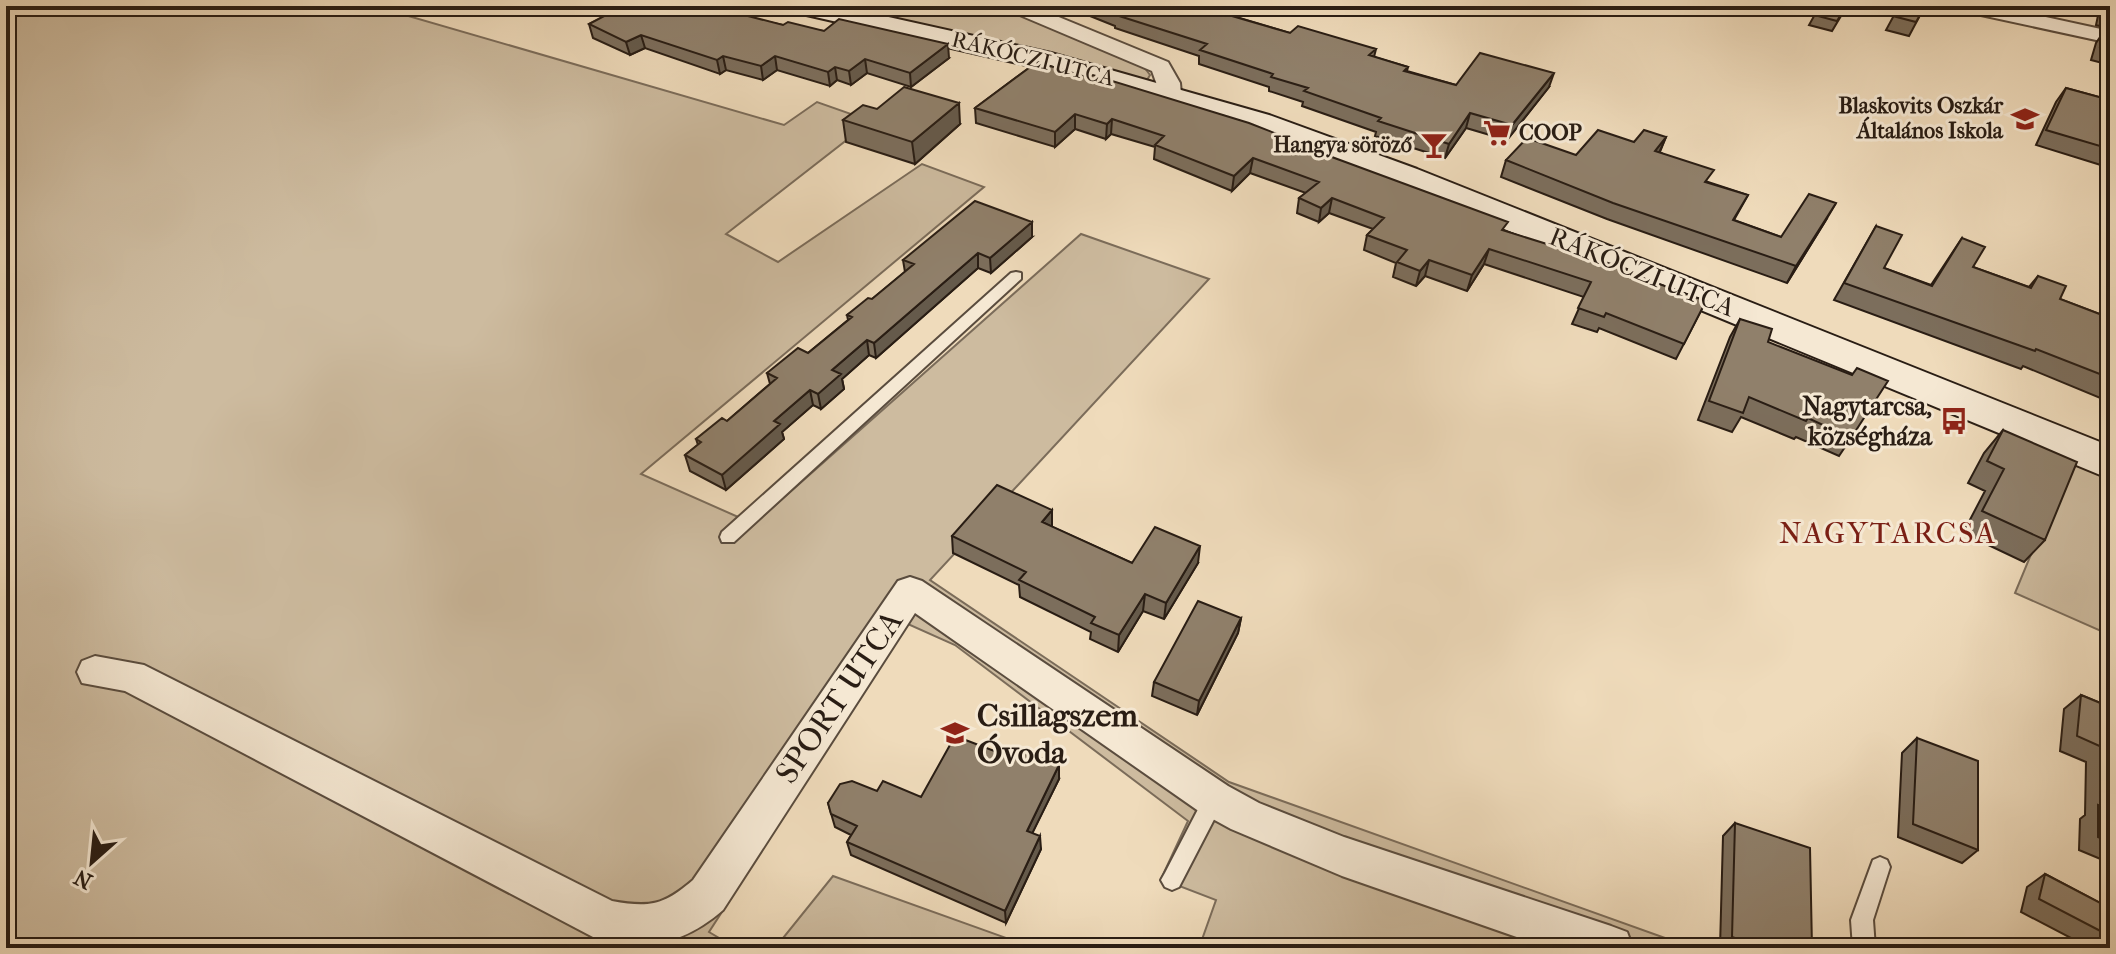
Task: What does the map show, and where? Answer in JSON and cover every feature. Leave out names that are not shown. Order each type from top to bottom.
[{"type":"main road","name":"RÁKÓCZI UTCA","points":[[802,6],[1051,62],[1258,122],[1405,176],[2110,463]]},
{"type":"street","name":"RÁKÓCZI UTCA","points":[[1015,6],[1160,67],[1169,83],[1170,94]]},
{"type":"street","points":[[1967,6],[2110,37]]},
{"type":"street","name":"SPORT UTCA","points":[[95,672],[131,676],[608,922],[632,927],[657,927],[673,923],[708,895],[910,591],[1214,799],[1259,822],[1342,856],[1611,948]]},
{"type":"lane","points":[[728,537],[1016,276]]},
{"type":"lane","points":[[1172,880],[1214,799]]},
{"type":"lane","points":[[1864,948],[1862,920],[1880,867]]},
{"type":"shaded area","points":[[6,6],[374,6],[784,125],[817,102],[871,121],[726,234],[778,262],[922,164],[984,187],[641,474],[754,524],[1081,234],[1209,279],[930,580],[1229,782],[1693,948],[1199,948],[1216,900],[1161,879],[1188,821],[955,645],[908,624],[709,932],[736,948],[6,948]]},
{"type":"shaded area","points":[[836,6],[999,6],[1144,67],[1150,75],[1147,80],[1053,55]]},
{"type":"shaded area","points":[[2078,464],[2110,477],[2110,635],[2015,593],[2063,477]]},
{"type":"shaded area","points":[[833,876],[1034,948],[775,948]]},
{"type":"building","points":[[623,6],[706,6],[783,25],[788,22],[824,31],[839,19],[948,44],[910,73],[865,59],[849,71],[835,67],[828,72],[775,56],[761,66],[723,56],[717,60],[641,35],[626,42],[589,24]]},
{"type":"building","points":[[1100,6],[1222,6],[1215,11],[1290,33],[1298,26],[1376,49],[1369,55],[1408,67],[1404,71],[1456,85],[1480,53],[1554,73],[1512,125],[1470,113],[1449,144],[1378,121],[1381,118],[1304,91],[1308,88],[1271,77],[1273,74],[1200,50],[1207,44],[1116,15],[1118,13]]},
{"type":"building","points":[[1820,6],[1846,6],[1837,21],[1814,15]]},
{"type":"building","points":[[1899,6],[1925,6],[1916,22],[1893,16]]},
{"type":"building","points":[[2105,30],[2110,32],[2110,50],[2100,47]]},
{"type":"building","points":[[1037,62],[1089,78],[1093,75],[1249,123],[1277,134],[1275,136],[1508,222],[1502,230],[1627,269],[1626,272],[1706,301],[1684,344],[1606,313],[1604,317],[1578,308],[1591,282],[1489,249],[1472,275],[1429,260],[1420,271],[1397,262],[1407,250],[1367,235],[1384,218],[1332,198],[1321,208],[1299,198],[1319,182],[1253,158],[1234,176],[1155,145],[1164,136],[1112,119],[1107,124],[1075,114],[1055,132],[975,108]]},
{"type":"building","points":[[904,87],[959,103],[912,142],[843,120],[863,105],[877,109]]},
{"type":"building","points":[[2066,88],[2110,100],[2110,149],[2046,130]]},
{"type":"building","points":[[1598,130],[1634,142],[1644,130],[1666,137],[1655,151],[1714,170],[1705,182],[1748,195],[1733,220],[1781,237],[1809,194],[1836,203],[1796,266],[1613,203],[1506,160],[1527,138],[1576,155]]},
{"type":"building","points":[[975,201],[1032,222],[990,258],[978,253],[874,343],[867,340],[832,370],[841,374],[818,394],[810,390],[774,421],[780,424],[722,475],[685,455],[701,442],[696,439],[722,418],[727,421],[777,378],[767,373],[798,348],[808,353],[852,317],[847,315],[868,298],[872,299],[914,264],[903,260]]},
{"type":"building","points":[[1876,226],[1902,235],[1884,268],[1932,286],[1962,238],[1985,247],[1973,267],[2031,288],[2038,276],[2066,286],[2060,299],[2110,318],[2110,378],[2036,349],[1844,283]]},
{"type":"building","points":[[1740,319],[1772,329],[1768,342],[1852,375],[1857,368],[1888,381],[1851,438],[1808,418],[1806,421],[1749,397],[1743,413],[1709,401]]},
{"type":"building","points":[[2003,430],[2077,462],[2045,540],[1982,511],[2004,469],[1987,461]]},
{"type":"building","points":[[997,485],[1052,510],[1042,522],[1132,563],[1155,527],[1200,546],[1166,603],[1145,594],[1119,635],[1091,623],[1095,617],[1019,580],[1026,572],[952,536]]},
{"type":"building","points":[[1198,601],[1241,618],[1199,701],[1154,682]]},
{"type":"building","points":[[2081,695],[2110,707],[2110,842],[2098,837],[2098,805],[2104,807],[2104,748],[2077,736]]},
{"type":"building","points":[[955,736],[1010,757],[1015,748],[1059,765],[1027,831],[1040,836],[1005,911],[847,842],[857,826],[831,814],[828,803],[840,784],[852,781],[877,791],[883,781],[921,797]]},
{"type":"building","points":[[1917,738],[1978,761],[1978,850],[1913,824]]},
{"type":"building","points":[[1735,823],[1810,848],[1812,948],[1764,948],[1732,937]]},
{"type":"building","points":[[2045,874],[2110,908],[2110,936],[2039,899]]},
{"type":"place","name":"Blaskovits Oszkár Általános Iskola","points":[[2025,119]]},
{"type":"place","name":"COOP","points":[[1497,133]]},
{"type":"place","name":"Hangya söröző","points":[[1434,145]]},
{"type":"place","name":"Nagytarcsa, községháza","points":[[1954,421]]},
{"type":"place","name":"Csillagszem Óvoda","points":[[955,733]]},
{"type":"district","name":"NAGYTARCSA","points":[[1888,533]]}]
